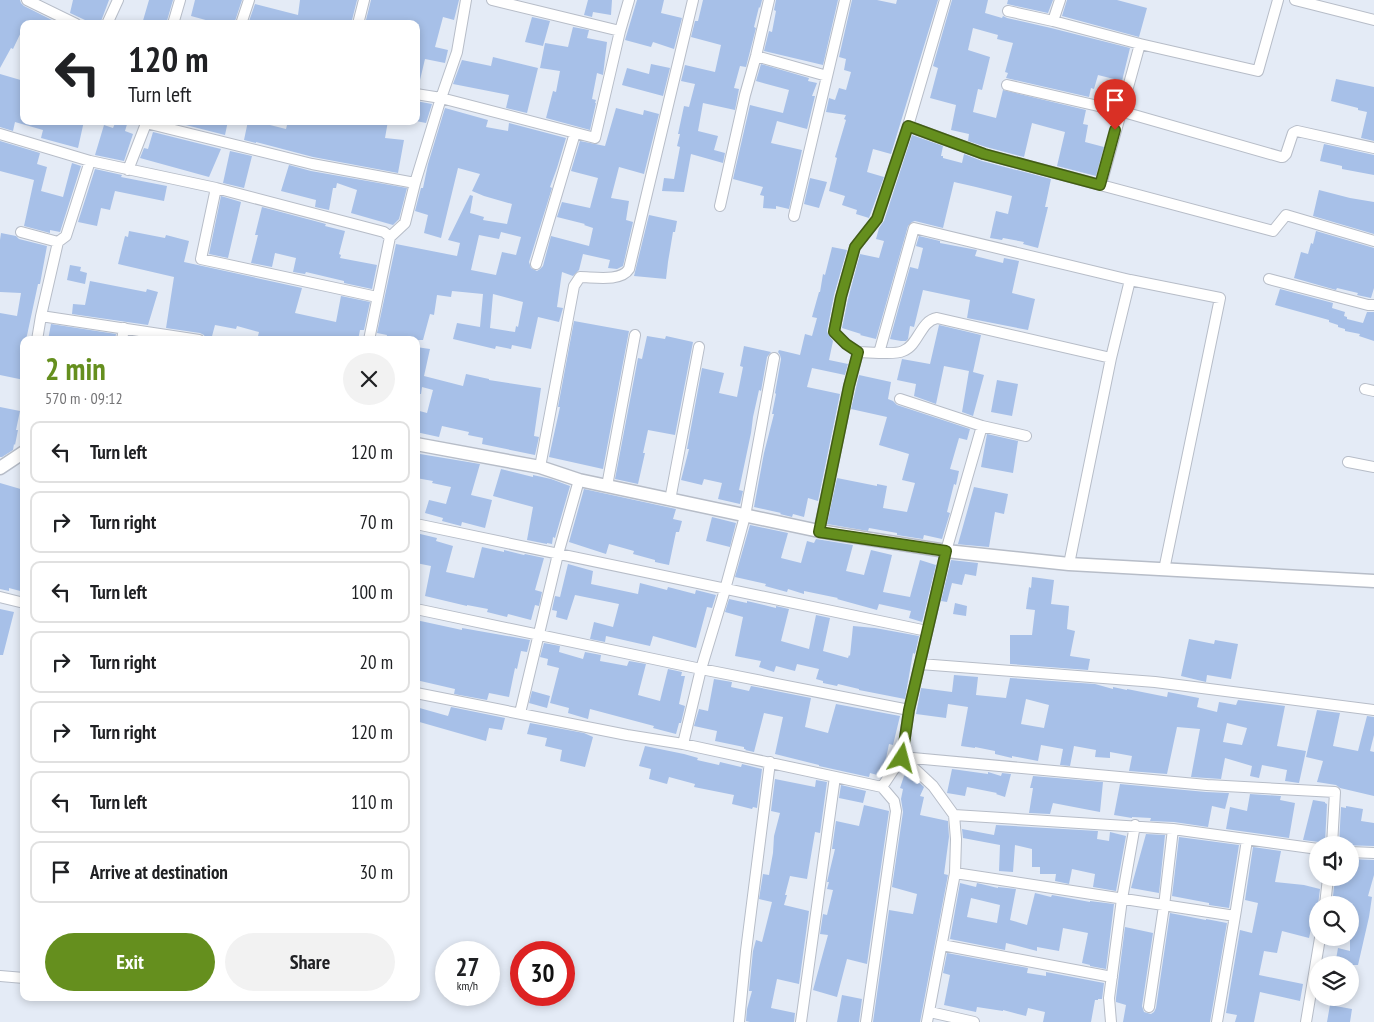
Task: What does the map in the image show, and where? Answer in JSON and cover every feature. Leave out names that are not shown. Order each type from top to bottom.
[{"type":"street","points":[[27,0],[68,20]]},
{"type":"street","points":[[108,20],[118,0]]},
{"type":"street","points":[[174,20],[180,0]]},
{"type":"street","points":[[242,20],[249,0]]},
{"type":"street","points":[[359,20],[364,0]]},
{"type":"street","points":[[370,336],[390,237],[405,223],[415,183],[457,52],[466,0]]},
{"type":"street","points":[[492,0],[620,32]]},
{"type":"street","points":[[420,95],[441,98],[595,138],[629,0]]},
{"type":"street","points":[[540,467],[574,286],[580,277],[616,278],[626,274],[629,269],[693,0]]},
{"type":"street","points":[[720,206],[745,94],[769,0]]},
{"type":"street","points":[[794,216],[845,0]]},
{"type":"street","points":[[945,0],[908,126],[877,219],[855,247],[841,297],[834,332],[846,344],[858,352],[902,352],[912,346],[931,319],[937,318],[1111,358]]},
{"type":"street","points":[[1054,21],[1060,0]]},
{"type":"street","points":[[1008,11],[1258,72],[1278,0]]},
{"type":"street","points":[[1296,0],[1374,20]]},
{"type":"street","points":[[1100,185],[1140,44]]},
{"type":"street","points":[[756,56],[827,76]]},
{"type":"street","points":[[1007,85],[1120,111],[1281,157],[1286,154],[1293,133],[1297,131],[1374,148]]},
{"type":"street","points":[[128,170],[146,125]]},
{"type":"street","points":[[159,125],[312,164],[415,183]]},
{"type":"street","points":[[908,126],[984,154],[1273,231],[1286,215],[1374,241]]},
{"type":"street","points":[[536,264],[575,133]]},
{"type":"street","points":[[0,134],[90,161],[216,188],[384,232],[390,237]]},
{"type":"street","points":[[38,336],[58,242],[66,236],[90,161]]},
{"type":"street","points":[[216,188],[201,259],[377,297]]},
{"type":"street","points":[[879,353],[914,228],[1130,280],[1220,298],[1164,570]]},
{"type":"street","points":[[22,232],[58,242]]},
{"type":"street","points":[[1269,278],[1368,306],[1374,305]]},
{"type":"street","points":[[1069,564],[1111,358],[1130,280]]},
{"type":"street","points":[[41,316],[174,336]]},
{"type":"street","points":[[123,336],[124,328]]},
{"type":"street","points":[[607,486],[635,335]]},
{"type":"street","points":[[670,500],[699,347]]},
{"type":"street","points":[[819,532],[849,386],[858,352]]},
{"type":"street","points":[[683,744],[701,669],[744,516],[774,358]]},
{"type":"street","points":[[900,399],[982,426],[1026,436]]},
{"type":"street","points":[[882,787],[902,758],[909,710],[946,551],[982,426]]},
{"type":"street","points":[[420,445],[540,467],[579,480],[819,532],[946,551],[1069,564],[1374,581]]},
{"type":"street","points":[[0,468],[20,452]]},
{"type":"street","points":[[1348,462],[1374,467]]},
{"type":"street","points":[[520,713],[558,554],[579,480]]},
{"type":"street","points":[[420,525],[927,631]]},
{"type":"street","points":[[0,597],[20,603]]},
{"type":"street","points":[[420,610],[701,669],[909,710]]},
{"type":"street","points":[[920,664],[1155,682],[1374,710]]},
{"type":"street","points":[[420,694],[626,735],[683,744],[882,787],[894,801],[896,811],[866,1022]]},
{"type":"street","points":[[902,758],[932,786],[954,815],[956,839],[955,873],[929,1017],[974,1022]]},
{"type":"street","points":[[902,758],[1207,785],[1335,792],[1333,836]]},
{"type":"street","points":[[740,1022],[746,951],[770,762]]},
{"type":"street","points":[[801,1022],[834,777]]},
{"type":"street","points":[[954,815],[1173,829],[1309,849]]},
{"type":"street","points":[[1111,1022],[1108,998],[1122,899],[1135,826]]},
{"type":"street","points":[[1149,1007],[1173,829]]},
{"type":"street","points":[[1218,1022],[1247,840]]},
{"type":"street","points":[[1359,852],[1374,853]]},
{"type":"street","points":[[955,873],[1235,916]]},
{"type":"street","points":[[942,945],[1112,977]]},
{"type":"street","points":[[1306,1022],[1319,946]]},
{"type":"street","points":[[0,976],[20,978]]},
{"type":"building","points":[[0,0],[20,0],[24,6],[52,20],[20,20],[20,34],[0,68]]},
{"type":"building","points":[[73,0],[109,0],[102,20],[85,20],[70,13]]},
{"type":"building","points":[[149,0],[173,0],[167,20],[143,20]]},
{"type":"building","points":[[195,0],[242,0],[235,20],[206,20],[191,16]]},
{"type":"building","points":[[300,0],[357,0],[352,20],[249,20],[255,4],[298,15]]},
{"type":"building","points":[[371,0],[459,0],[454,20],[443,17],[435,47],[448,50],[445,63],[425,59],[420,80],[420,20],[366,20]]},
{"type":"building","points":[[588,0],[612,0],[611,15],[593,12],[592,17],[584,15]]},
{"type":"building","points":[[637,0],[664,0],[661,13],[682,18],[674,49],[653,42],[651,47],[625,40]]},
{"type":"building","points":[[703,0],[762,0],[754,27],[756,28],[746,67],[740,66],[734,88],[739,89],[735,110],[703,103],[698,131],[718,136],[714,150],[725,153],[723,163],[691,154],[684,192],[662,191],[664,178],[674,179],[680,147],[677,146],[680,134],[678,134],[684,106],[689,107],[695,84],[681,81],[685,65],[715,72],[721,45],[691,37],[695,21],[698,21]]},
{"type":"building","points":[[776,0],[838,0],[823,65],[764,51],[769,31],[772,32]]},
{"type":"building","points":[[852,0],[877,0],[896,4],[897,0],[938,0],[891,154],[873,149],[867,172],[884,177],[869,218],[856,214],[857,210],[842,205],[845,196],[829,191],[837,158],[835,157],[846,115],[826,112],[829,98],[835,100],[839,88],[846,90],[851,72],[844,70],[846,59],[839,57]]},
{"type":"building","points":[[952,0],[988,0],[985,13],[1130,48],[1122,81],[1098,75],[1094,89],[1091,88],[1089,97],[1006,78],[1008,73],[1005,72],[1013,43],[997,39],[998,35],[973,28],[968,50],[990,57],[982,90],[978,89],[973,112],[996,118],[1003,90],[1086,110],[1083,124],[1088,125],[1085,142],[1104,147],[1096,176],[1057,166],[1065,132],[1032,123],[1024,157],[968,141],[969,134],[951,130],[956,105],[930,98],[938,68],[933,66]]},
{"type":"building","points":[[1008,0],[1053,0],[1048,13],[1007,4]]},
{"type":"building","points":[[1067,0],[1117,0],[1147,8],[1139,37],[1062,16]]},
{"type":"building","points":[[532,17],[550,21],[543,46],[525,42]]},
{"type":"building","points":[[573,27],[589,30],[587,38],[607,42],[603,75],[597,73],[592,99],[596,100],[596,103],[590,130],[546,118],[553,91],[556,92],[560,71],[540,68],[545,43],[568,47]]},
{"type":"building","points":[[493,57],[538,68],[527,113],[506,108],[509,95],[453,84],[462,60],[491,66]]},
{"type":"building","points":[[651,64],[670,68],[663,96],[622,85],[627,68],[649,74]]},
{"type":"building","points":[[761,64],[809,78],[808,81],[817,83],[812,96],[815,96],[807,129],[777,121],[771,143],[802,150],[789,209],[776,206],[776,209],[763,208],[764,196],[760,195],[763,187],[733,179],[750,105],[783,113],[789,90],[756,81]]},
{"type":"building","points":[[0,74],[20,80],[20,123],[15,122],[13,131],[0,127]]},
{"type":"building","points":[[1336,79],[1374,87],[1374,141],[1361,138],[1367,112],[1331,101]]},
{"type":"building","points":[[420,102],[432,104],[426,123],[420,122]]},
{"type":"building","points":[[445,108],[488,120],[486,127],[508,131],[509,123],[566,138],[529,262],[531,268],[537,271],[543,266],[551,236],[589,246],[593,228],[557,217],[562,202],[590,208],[598,178],[571,171],[580,141],[605,146],[616,108],[643,115],[644,110],[659,114],[644,174],[619,167],[611,198],[629,201],[626,220],[633,222],[623,266],[617,269],[608,268],[610,260],[583,254],[579,270],[573,276],[562,272],[557,307],[563,308],[559,322],[538,317],[531,349],[512,345],[511,349],[496,346],[495,349],[453,339],[457,323],[480,327],[483,294],[452,291],[451,297],[437,295],[434,315],[430,314],[423,340],[420,340],[420,336],[387,336],[377,333],[396,244],[457,256],[460,243],[448,240],[470,195],[473,196],[470,213],[484,217],[483,220],[507,224],[512,204],[472,191],[480,174],[458,168],[441,238],[424,233],[428,215],[415,211],[421,188],[423,188],[428,164]],"holes":[[[501,232],[521,237],[516,255],[502,252],[496,275],[471,270],[479,235],[499,239]],[[493,294],[523,302],[518,327],[516,326],[515,332],[490,328]]]},
{"type":"building","points":[[26,125],[83,125],[78,148],[41,138],[43,130]]},
{"type":"building","points":[[104,125],[113,128],[114,125],[127,125],[125,131],[133,134],[124,161],[95,155]]},
{"type":"building","points":[[186,125],[227,125],[225,135]]},
{"type":"building","points":[[247,125],[270,125],[286,129],[287,125],[387,125],[385,138],[404,140],[398,173],[313,157],[244,140]]},
{"type":"building","points":[[153,132],[221,149],[209,177],[140,158],[144,148],[148,149]]},
{"type":"building","points":[[912,135],[943,146],[941,156],[943,158],[962,163],[964,154],[982,161],[1051,179],[1045,207],[1048,207],[1038,248],[1023,244],[1024,242],[1003,238],[1002,240],[990,238],[996,211],[1008,214],[1012,196],[954,182],[943,228],[915,221],[908,226],[876,339],[842,328],[860,254],[879,258],[884,241],[876,239],[879,228],[884,221]]},
{"type":"building","points":[[0,141],[40,153],[37,164],[47,167],[41,191],[63,197],[72,163],[81,166],[60,232],[50,230],[50,233],[24,226],[34,180],[0,171]]},
{"type":"building","points":[[1324,144],[1374,155],[1374,175],[1342,169],[1342,166],[1320,161]]},
{"type":"building","points":[[230,151],[252,156],[244,188],[223,183]]},
{"type":"building","points":[[289,165],[311,171],[407,188],[399,219],[393,225],[351,213],[357,190],[337,183],[336,188],[333,188],[329,210],[315,207],[316,200],[281,191]]},
{"type":"building","points":[[95,169],[122,175],[121,177],[167,186],[164,201],[115,191],[110,210],[101,208],[97,226],[78,222]]},
{"type":"building","points":[[810,178],[827,182],[819,208],[804,204]]},
{"type":"building","points":[[1319,190],[1374,202],[1374,234],[1313,216]]},
{"type":"building","points":[[221,196],[241,202],[228,258],[209,254]]},
{"type":"building","points":[[262,207],[345,231],[339,254],[341,255],[340,258],[377,265],[372,289],[306,272],[305,274],[293,272],[296,258],[275,253],[272,267],[251,263]]},
{"type":"building","points":[[649,215],[677,221],[675,232],[673,232],[666,279],[634,276]]},
{"type":"building","points":[[129,231],[165,238],[166,235],[189,241],[184,262],[302,288],[295,313],[336,322],[341,296],[370,302],[364,330],[360,330],[359,336],[258,336],[259,332],[237,326],[236,329],[215,325],[212,336],[204,336],[200,333],[166,328],[174,277],[118,264],[125,236],[128,237]]},
{"type":"building","points":[[1316,231],[1374,248],[1374,288],[1371,298],[1357,295],[1358,293],[1337,288],[1336,290],[1294,278],[1301,252],[1308,254]]},
{"type":"building","points":[[1,233],[47,246],[27,336],[20,336],[20,379],[0,375],[0,313],[17,316],[21,293],[0,292]]},
{"type":"building","points":[[919,236],[940,241],[940,243],[977,250],[975,256],[1003,263],[1004,258],[1019,261],[1012,293],[1035,299],[1028,330],[967,318],[970,300],[923,290],[914,327],[910,326],[908,339],[901,341],[890,339],[910,267],[918,269],[923,248],[916,246]]},
{"type":"building","points":[[832,247],[847,250],[834,295],[827,331],[833,341],[829,360],[848,364],[845,375],[812,368],[807,387],[840,394],[818,501],[808,498],[804,517],[793,514],[792,517],[754,507],[764,453],[774,414],[772,414],[781,359],[778,352],[779,350],[800,355],[805,334],[812,336],[817,318],[812,317]]},
{"type":"building","points":[[70,265],[81,267],[80,271],[87,273],[85,284],[67,280]]},
{"type":"building","points":[[90,281],[146,292],[147,289],[158,292],[148,325],[72,314],[73,304],[85,305]]},
{"type":"building","points":[[1280,289],[1333,303],[1332,308],[1345,312],[1344,316],[1347,319],[1363,323],[1367,312],[1374,312],[1374,341],[1359,336],[1360,334],[1345,331],[1345,329],[1338,327],[1338,325],[1329,322],[1329,320],[1275,305]]},
{"type":"building","points":[[574,321],[629,331],[603,469],[549,457],[560,407],[558,407]]},
{"type":"building","points":[[51,324],[116,334],[116,336],[49,336]]},
{"type":"building","points":[[939,325],[981,335],[973,372],[984,375],[973,416],[962,412],[969,371],[944,366],[936,404],[914,396],[916,384],[897,380],[902,359],[930,364]]},
{"type":"building","points":[[647,336],[665,339],[666,336],[693,342],[675,435],[648,430],[638,484],[615,479],[638,358],[642,359]]},
{"type":"building","points":[[744,346],[771,352],[767,357],[761,391],[759,390],[753,417],[739,490],[743,491],[740,504],[718,499],[722,483],[704,479],[702,485],[681,480],[689,449],[687,449],[702,368],[724,373],[719,393],[737,397],[743,367],[740,366]]},
{"type":"building","points":[[420,348],[430,349],[424,376],[463,386],[466,374],[489,380],[541,388],[534,436],[539,437],[535,455],[482,444],[483,438],[468,435],[469,432],[442,426],[439,437],[420,433],[420,411],[427,413],[433,390],[422,387],[421,394]]},
{"type":"building","points":[[859,375],[891,382],[888,399],[897,405],[970,429],[967,440],[959,438],[950,469],[959,471],[947,512],[950,513],[942,539],[924,535],[923,539],[869,528],[868,531],[827,524],[837,478],[877,486],[877,484],[887,486],[883,508],[907,512],[915,483],[902,480],[909,454],[879,445],[887,417],[851,409]]},
{"type":"building","points":[[997,380],[1018,384],[1012,416],[991,412]]},
{"type":"building","points":[[0,407],[20,411],[15,445],[13,450],[2,457],[0,457]]},
{"type":"building","points":[[987,434],[1018,441],[1013,473],[981,467]]},
{"type":"building","points":[[420,454],[480,464],[471,495],[492,500],[485,528],[462,522],[461,526],[442,521],[443,518],[425,513],[429,500],[446,504],[451,487],[432,483],[433,481],[420,479]]},
{"type":"building","points":[[501,469],[533,477],[533,475],[551,479],[570,486],[552,544],[527,540],[533,507],[493,496]]},
{"type":"building","points":[[0,483],[20,489],[20,591],[9,588],[9,591],[0,589]]},
{"type":"building","points":[[974,487],[1008,494],[1004,514],[995,512],[989,547],[955,544],[958,544]]},
{"type":"building","points":[[584,489],[676,509],[673,519],[682,521],[679,532],[676,532],[669,565],[655,562],[655,560],[633,554],[634,551],[609,544],[606,554],[569,542]]},
{"type":"building","points":[[712,517],[736,523],[730,547],[706,541]]},
{"type":"building","points":[[750,525],[788,533],[781,558],[801,563],[807,541],[814,543],[816,539],[853,545],[846,571],[864,575],[871,550],[892,555],[883,592],[910,597],[920,560],[936,565],[922,622],[909,618],[911,611],[879,604],[877,610],[838,598],[804,591],[804,594],[788,589],[787,592],[765,586],[766,584],[735,577]]},
{"type":"building","points":[[420,534],[437,538],[436,541],[453,546],[446,572],[474,578],[482,547],[544,558],[535,590],[542,592],[539,606],[535,605],[531,620],[508,614],[507,617],[487,612],[488,609],[425,596],[431,566],[420,564]]},
{"type":"building","points":[[951,560],[978,563],[976,576],[965,574],[962,585],[952,583],[947,602],[941,601]]},
{"type":"building","points":[[568,564],[593,571],[591,584],[638,594],[640,583],[667,590],[668,587],[695,594],[696,590],[716,595],[712,608],[707,607],[696,648],[653,636],[650,646],[606,636],[605,642],[590,639],[594,622],[613,627],[619,604],[575,595],[567,620],[556,617],[557,611],[552,610],[555,596],[560,597]]},
{"type":"building","points":[[1032,577],[1054,580],[1051,604],[1069,606],[1067,629],[1075,631],[1070,656],[1090,659],[1088,670],[1010,664],[1010,635],[1032,635],[1035,610],[1026,609]]},
{"type":"building","points":[[729,599],[789,609],[781,641],[809,649],[816,615],[830,618],[823,651],[848,658],[850,656],[853,626],[919,636],[915,654],[913,653],[905,699],[838,684],[837,686],[823,683],[823,681],[816,679],[819,669],[797,664],[795,671],[776,666],[774,672],[759,667],[761,661],[735,656],[743,617],[725,612]]},
{"type":"building","points":[[955,603],[967,606],[966,616],[953,614]]},
{"type":"building","points":[[0,609],[14,612],[3,655],[0,655]]},
{"type":"building","points":[[420,621],[462,630],[462,628],[530,640],[527,652],[521,651],[517,669],[515,668],[509,697],[489,693],[487,700],[454,694],[455,689],[420,681]]},
{"type":"building","points":[[1189,639],[1214,644],[1215,640],[1238,644],[1231,679],[1207,675],[1206,682],[1181,676]]},
{"type":"building","points":[[544,643],[560,646],[559,652],[583,659],[585,652],[601,655],[600,661],[627,666],[629,661],[646,664],[638,695],[660,701],[668,669],[682,672],[681,676],[685,676],[679,704],[685,706],[676,734],[653,728],[654,726],[590,709],[588,719],[568,713],[569,708],[550,703],[559,668],[547,665],[548,659],[540,657]]},
{"type":"building","points":[[954,675],[978,677],[976,695],[1006,698],[1010,678],[1095,684],[1113,689],[1113,687],[1127,689],[1167,697],[1168,692],[1199,698],[1197,707],[1217,712],[1219,702],[1236,705],[1238,700],[1285,706],[1277,746],[1306,751],[1299,783],[1285,781],[1287,770],[1262,765],[1259,778],[1250,776],[1252,766],[1225,758],[1221,779],[1191,777],[1200,729],[1177,727],[1167,774],[1129,771],[1132,756],[1110,752],[1110,758],[1095,757],[1096,750],[1074,746],[1070,766],[1060,765],[1063,749],[1041,745],[1038,761],[1012,756],[1012,758],[995,754],[995,751],[961,746],[968,707],[948,704],[946,718],[916,714],[921,688],[952,692]],"holes":[[[1026,699],[1049,705],[1044,728],[1021,724]],[[1227,723],[1247,728],[1242,745],[1223,742]]]},
{"type":"building","points":[[714,679],[732,682],[731,687],[749,691],[751,686],[811,698],[805,727],[828,733],[836,704],[900,716],[893,745],[889,744],[883,773],[881,776],[870,773],[869,777],[775,754],[783,717],[764,713],[754,752],[745,750],[744,747],[715,741],[717,731],[694,726],[699,709],[708,711]]},
{"type":"building","points":[[532,691],[550,696],[547,708],[529,703]]},
{"type":"building","points":[[451,707],[505,718],[502,730],[489,728],[486,741],[420,722],[420,708],[448,716]]},
{"type":"building","points":[[1317,710],[1340,713],[1333,746],[1358,751],[1367,716],[1374,717],[1374,735],[1370,751],[1374,752],[1374,796],[1340,788],[1336,785],[1317,782],[1323,761],[1306,757]]},
{"type":"building","points":[[530,723],[584,733],[593,737],[585,767],[560,761],[562,750],[545,746],[547,738],[527,734]]},
{"type":"building","points":[[645,746],[684,754],[698,758],[697,760],[719,765],[720,762],[741,767],[742,764],[762,769],[757,808],[753,807],[752,809],[732,804],[734,795],[694,787],[695,784],[669,777],[667,784],[649,779],[651,769],[639,766]]},
{"type":"building","points":[[952,769],[988,774],[988,772],[1001,776],[1002,773],[1011,774],[1005,797],[997,793],[967,787],[965,796],[947,793]]},
{"type":"building","points":[[905,773],[911,775],[924,787],[920,796],[924,797],[920,815],[948,821],[949,837],[944,874],[948,875],[920,1022],[873,1022],[889,910],[913,914],[917,894],[892,887],[903,812],[901,799],[903,789],[900,788]]},
{"type":"building","points":[[1033,776],[1103,782],[1100,812],[1053,803],[1050,814],[1029,813],[1033,788],[1030,788]]},
{"type":"building","points":[[775,779],[815,787],[816,780],[827,782],[820,833],[815,832],[807,879],[790,876],[785,895],[787,895],[784,905],[809,911],[799,984],[777,979],[771,1008],[795,1013],[794,1022],[750,1022],[746,1021],[752,991],[749,991],[753,951],[756,940],[762,942],[772,902],[759,899],[763,874],[769,875],[774,836],[780,813],[771,811]]},
{"type":"building","points":[[1120,784],[1229,793],[1225,809],[1212,806],[1208,827],[1150,821],[1151,818],[1132,818],[1114,815]]},
{"type":"building","points":[[841,785],[866,791],[863,803],[839,798]]},
{"type":"building","points":[[1250,794],[1281,796],[1280,800],[1295,803],[1289,838],[1226,829],[1230,807],[1247,811]]},
{"type":"building","points":[[1313,800],[1325,802],[1327,804],[1325,836],[1309,836],[1309,841],[1303,840]]},
{"type":"building","points":[[864,805],[889,811],[867,964],[847,959],[837,997],[813,990],[828,935],[820,934],[823,914],[827,915],[833,890],[827,889],[829,882],[827,882],[835,849],[832,849],[836,821],[859,826]]},
{"type":"building","points":[[1346,806],[1363,809],[1361,821],[1374,823],[1374,846],[1359,846],[1359,836],[1339,836],[1341,807],[1346,808]]},
{"type":"building","points":[[996,825],[1098,831],[1097,839],[1109,841],[1110,832],[1126,836],[1116,891],[1093,887],[1095,874],[1072,869],[1069,884],[1055,881],[1056,874],[1040,874],[1040,867],[1032,867],[1032,849],[1015,845],[1013,872],[999,871],[1000,845],[963,838],[962,829],[994,835]]},
{"type":"building","points":[[1146,834],[1165,835],[1159,893],[1131,888]]},
{"type":"building","points":[[1179,837],[1239,845],[1229,908],[1172,896]]},
{"type":"building","points":[[1253,847],[1281,851],[1275,882],[1320,889],[1319,896],[1309,896],[1309,938],[1282,931],[1277,953],[1264,951],[1259,975],[1303,984],[1300,1001],[1260,992],[1254,1022],[1235,1022],[1237,1015],[1226,1013],[1240,930],[1252,933],[1258,903],[1245,900]]},
{"type":"building","points":[[1359,859],[1374,860],[1374,875],[1368,896],[1372,897],[1359,961],[1359,956],[1337,956],[1338,948],[1350,951],[1350,946],[1359,946],[1359,896],[1333,896],[1334,886],[1359,886]]},
{"type":"building","points":[[960,883],[976,887],[977,883],[998,888],[1016,889],[1010,920],[1027,925],[1035,893],[1051,897],[1052,895],[1114,904],[1106,969],[1082,963],[1088,933],[1063,928],[1059,951],[1037,947],[1037,951],[1006,943],[1005,950],[950,939]],"holes":[[[971,898],[1000,905],[997,923],[967,917]]]},
{"type":"building","points":[[1170,913],[1227,923],[1210,1022],[1123,1022],[1126,1005],[1116,1002],[1116,998],[1125,927],[1153,933],[1142,1006],[1144,1012],[1151,1014],[1156,1008]]},
{"type":"building","points":[[947,953],[1028,968],[1027,973],[1046,976],[1046,972],[1104,983],[1102,999],[1095,1000],[1091,1022],[1043,1022],[1045,1012],[1028,1008],[1026,1016],[1003,1010],[977,1007],[976,1012],[944,1005],[950,975],[943,973]]},
{"type":"building","points":[[842,995],[862,999],[859,1022],[837,1022]]},
{"type":"building","points":[[1330,1006],[1352,1009],[1350,1022],[1327,1022]]},
{"type":"route","points":[[902,758],[909,710],[946,551],[819,532],[849,386],[858,352],[846,344],[834,332],[841,297],[855,247],[877,219],[908,126],[984,154],[1100,185],[1115,130]]}]
